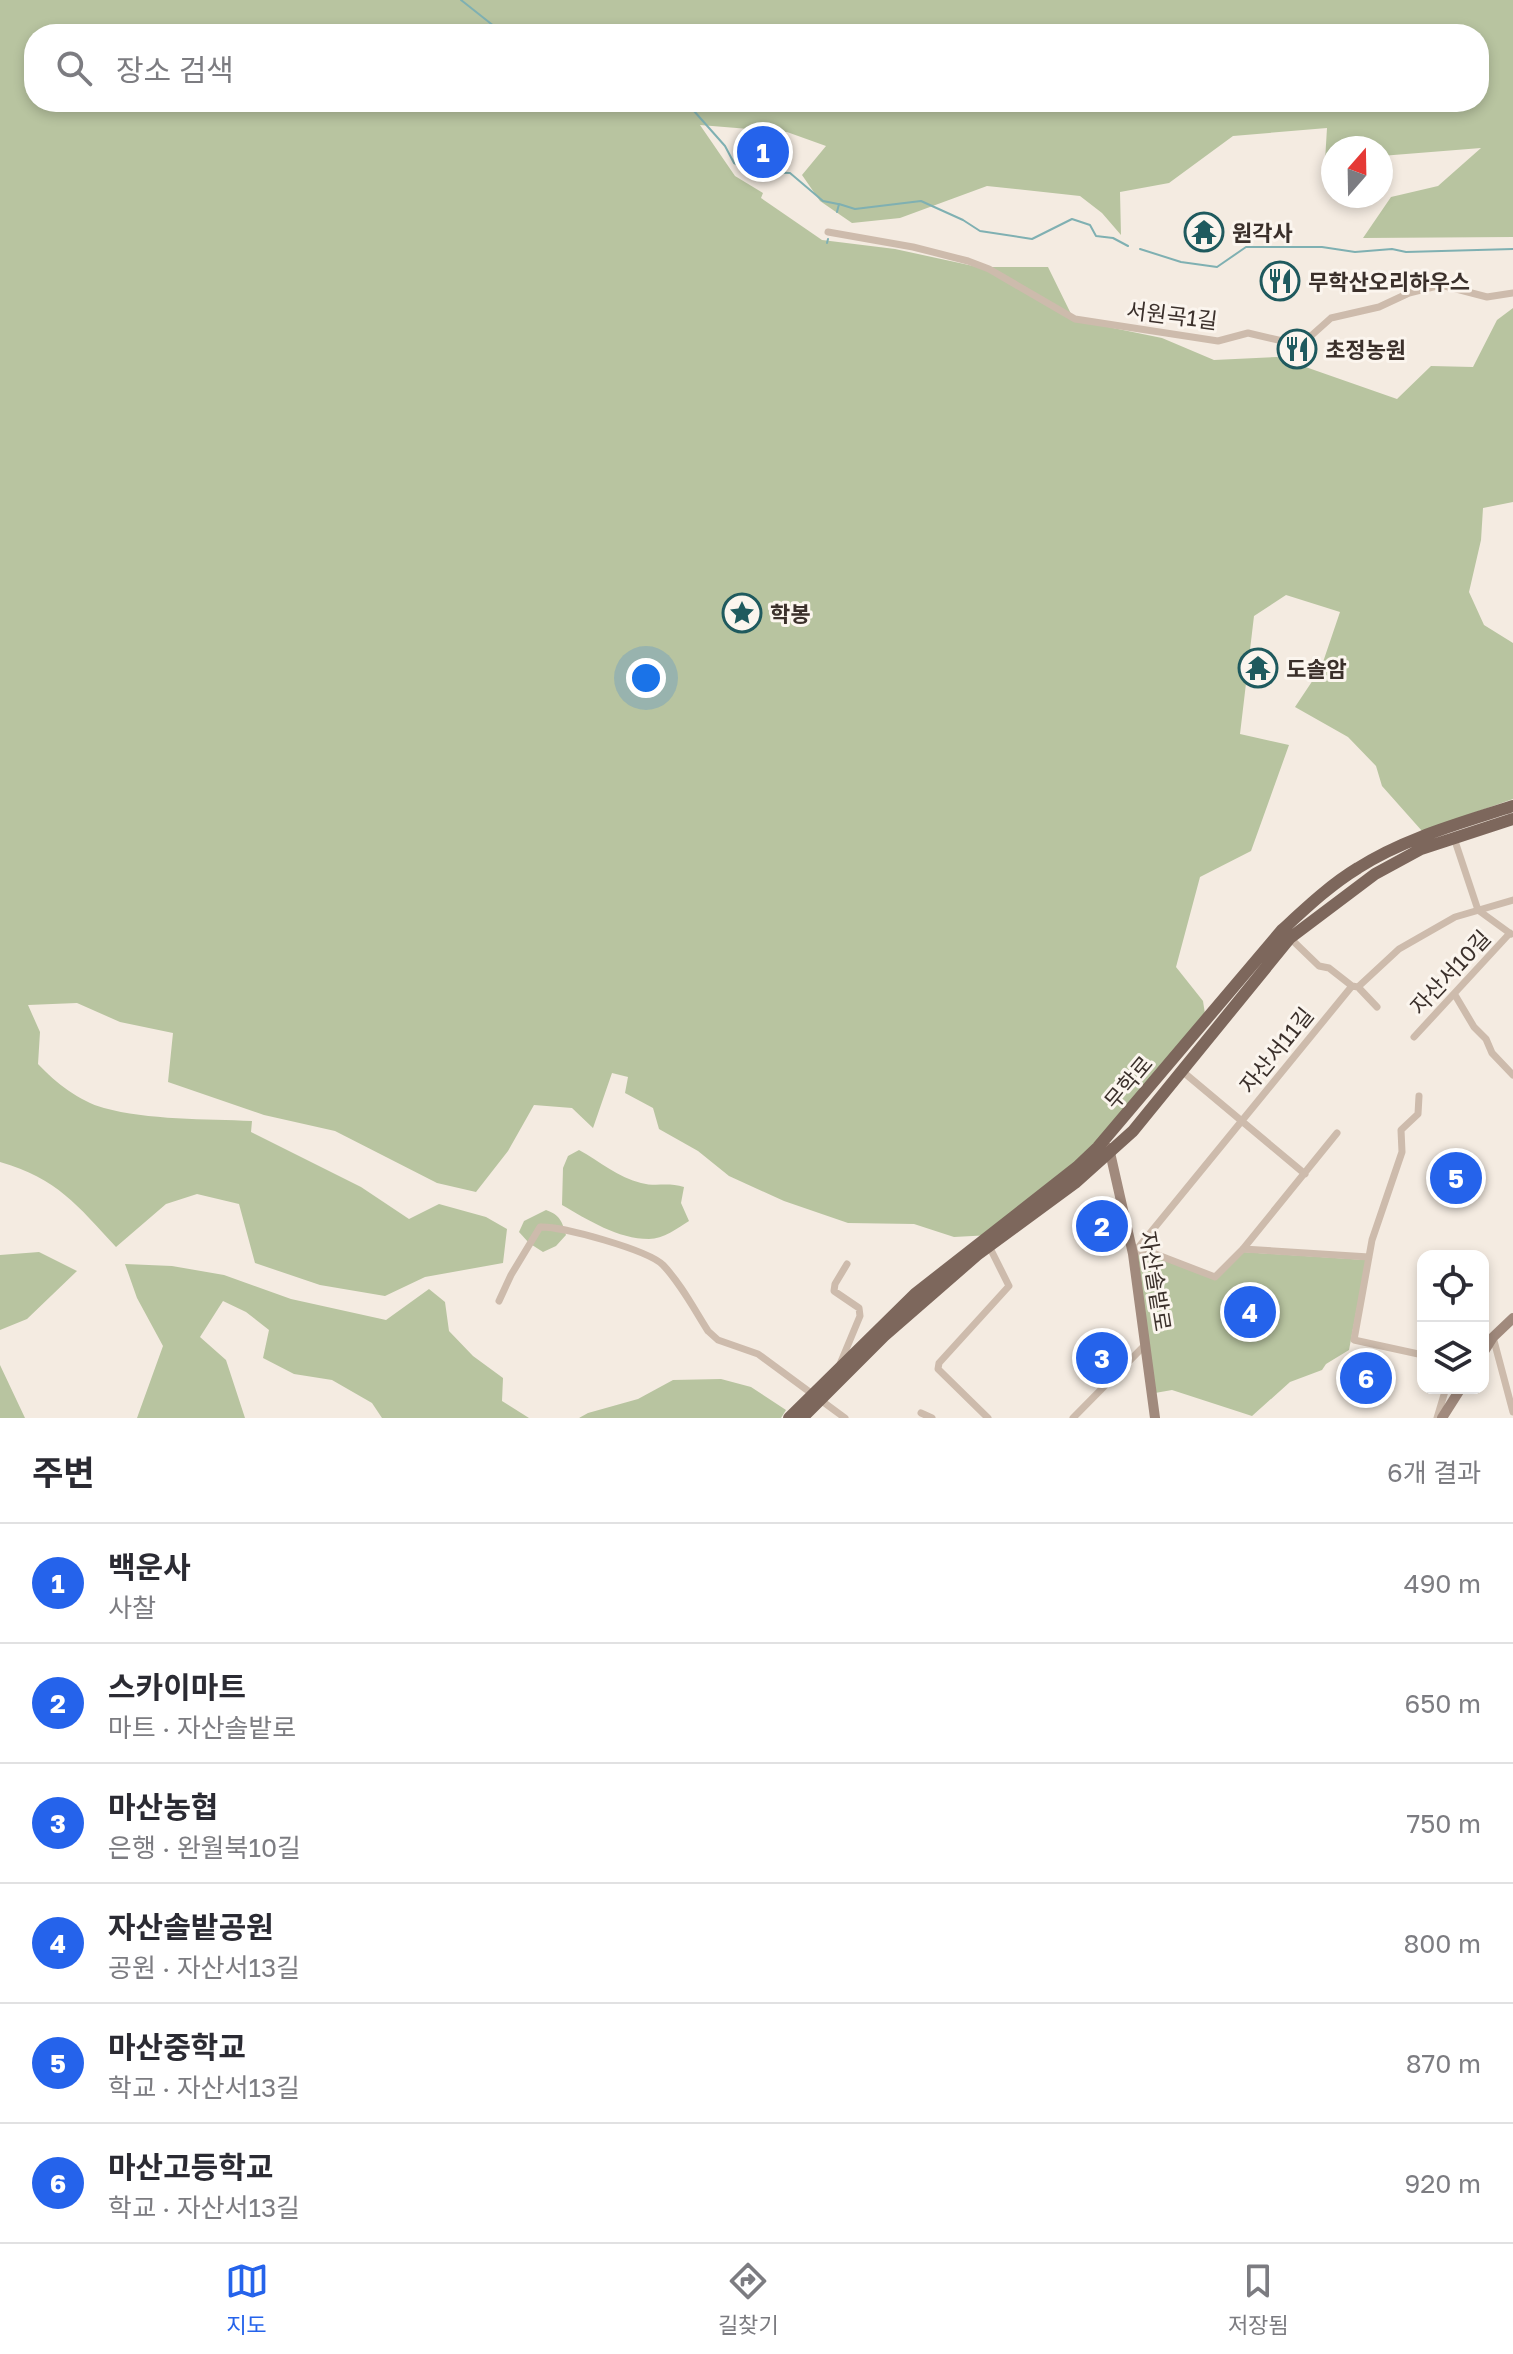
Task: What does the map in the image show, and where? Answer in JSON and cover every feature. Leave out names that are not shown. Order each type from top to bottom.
[{"type":"main road","name":"무학로","points":[[789,1418],[989,1246],[1075,1183],[1282,930],[1315,900],[1359,867],[1408,843],[1513,806]]},
{"type":"main road","name":"무학로","points":[[802,1418],[839,1366],[931,1279],[1077,1167],[1133,1131],[1290,938],[1375,874],[1421,849],[1513,819]]},
{"type":"main road","name":"자산솔밭로","points":[[1107,1146],[1133,1254],[1155,1418]]},
{"type":"main road","points":[[1489,1343],[1513,1318]]},
{"type":"main road","points":[[1439,1418],[1457,1394]]},
{"type":"street","name":"서원곡1길","points":[[828,232],[913,247],[968,261],[989,269],[1075,319],[1218,341],[1248,333],[1287,342],[1312,335],[1331,318],[1379,307],[1409,293],[1441,285],[1487,297],[1513,293]]},
{"type":"street","points":[[1454,838],[1478,910],[1512,934]]},
{"type":"street","name":"자산서11길","points":[[1133,1254],[1355,987],[1399,949],[1455,917],[1513,900]]},
{"type":"street","name":"자산서10길","points":[[1414,1037],[1512,934]]},
{"type":"street","points":[[1290,938],[1319,966],[1329,968],[1377,1007]]},
{"type":"street","points":[[1455,995],[1474,1027],[1486,1039],[1492,1053],[1513,1075]]},
{"type":"street","points":[[1182,1071],[1305,1174]]},
{"type":"street","points":[[1417,1354],[1354,1340],[1372,1240],[1402,1152],[1401,1130],[1418,1114],[1419,1096]]},
{"type":"street","points":[[1133,1254],[1145,1250],[1215,1277],[1243,1249],[1337,1133]]},
{"type":"street","points":[[499,1301],[540,1227],[578,1232],[660,1262],[708,1331],[718,1340],[758,1354],[845,1418]]},
{"type":"street","points":[[988,1418],[938,1369],[939,1363],[1009,1286],[989,1246]]},
{"type":"street","points":[[1243,1249],[1369,1257]]},
{"type":"street","points":[[839,1366],[860,1316],[859,1308],[834,1291],[847,1264]]},
{"type":"street","points":[[1493,1337],[1513,1412]]},
{"type":"street","points":[[1073,1418],[1145,1345]]},
{"type":"street","points":[[1439,1418],[1445,1394]]},
{"type":"street","points":[[826,1416],[831,1408]]},
{"type":"street","points":[[921,1413],[932,1418]]},
{"type":"green space","points":[[0,0],[1513,0],[1513,237],[1363,238],[1383,208],[1393,208],[1393,197],[1438,186],[1481,148],[1393,155],[1393,136],[1327,136],[1327,128],[1233,136],[1169,183],[1120,192],[1121,235],[1102,213],[1080,196],[987,186],[900,218],[852,223],[820,201],[802,175],[826,146],[787,132],[700,125],[735,176],[763,193],[761,198],[822,240],[895,249],[978,267],[1048,267],[1074,320],[1162,338],[1214,360],[1277,357],[1397,399],[1431,366],[1473,367],[1497,320],[1513,308],[1513,502],[1483,508],[1481,540],[1469,592],[1484,625],[1513,643],[1513,799],[1422,831],[1382,786],[1376,766],[1348,737],[1295,707],[1321,668],[1340,612],[1286,595],[1254,616],[1240,734],[1289,745],[1251,851],[1200,877],[1176,967],[1203,1001],[1205,1014],[1122,1122],[991,1235],[954,1237],[914,1224],[848,1223],[784,1201],[729,1176],[698,1151],[659,1129],[653,1108],[625,1093],[628,1077],[612,1073],[593,1128],[572,1108],[534,1105],[508,1151],[476,1192],[437,1183],[335,1131],[264,1115],[168,1082],[173,1033],[120,1022],[77,1003],[28,1005],[40,1032],[38,1064],[77,1096],[104,1108],[139,1115],[252,1121],[251,1132],[361,1187],[409,1219],[439,1204],[486,1217],[507,1229],[503,1263],[425,1277],[385,1296],[320,1285],[255,1263],[239,1204],[197,1194],[166,1204],[116,1247],[65,1195],[37,1177],[0,1162]]},
{"type":"green space","points":[[579,1150],[633,1181],[684,1187],[681,1203],[689,1221],[660,1237],[637,1238],[604,1228],[562,1205],[563,1168],[568,1156]]},
{"type":"green space","points":[[546,1210],[560,1219],[566,1235],[556,1246],[543,1252],[519,1232],[524,1221]]},
{"type":"green space","points":[[39,1252],[77,1271],[27,1319],[0,1330],[0,1255]]},
{"type":"green space","points":[[1145,1252],[1216,1280],[1243,1252],[1366,1260],[1349,1350],[1326,1364],[1322,1370],[1290,1382],[1252,1416],[1172,1390],[1155,1393],[1137,1255]]},
{"type":"green space","points":[[125,1264],[172,1266],[224,1275],[291,1299],[386,1320],[429,1289],[445,1302],[449,1331],[473,1356],[503,1378],[502,1401],[529,1418],[382,1418],[372,1403],[332,1380],[294,1374],[263,1358],[269,1330],[246,1312],[223,1301],[200,1337],[226,1360],[245,1418],[137,1418],[163,1346],[137,1298]]},
{"type":"green space","points":[[0,1365],[25,1418],[0,1418]]},
{"type":"green space","points":[[721,1379],[751,1387],[786,1410],[781,1418],[579,1418],[638,1399],[673,1380]]},
{"type":"waterway","points":[[461,0],[491,24]]},
{"type":"waterway","points":[[695,112],[725,146],[734,163],[752,172],[790,173],[823,201],[838,204]]},
{"type":"waterway","points":[[837,212],[839,204],[855,209],[921,201],[980,231],[1032,239],[1072,219],[1090,225],[1096,236],[1113,238],[1128,246]]},
{"type":"waterway","points":[[827,243],[828,239]]},
{"type":"waterway","points":[[1140,249],[1181,262],[1217,267],[1246,247],[1322,247],[1355,252],[1513,249]]},
{"type":"place","name":"백운사","points":[[763,152]]},
{"type":"place","name":"원각사","points":[[1204,232]]},
{"type":"place","name":"무학산오리하우스","points":[[1280,281]]},
{"type":"place","name":"초정농원","points":[[1297,349]]},
{"type":"place","name":"학봉","points":[[742,613]]},
{"type":"place","name":"도솔암","points":[[1258,668]]},
{"type":"place","name":"마산중학교","points":[[1456,1178]]},
{"type":"place","name":"스카이마트","points":[[1102,1226]]},
{"type":"place","name":"자산솔밭공원","points":[[1250,1312]]},
{"type":"place","name":"마산농협","points":[[1102,1358]]},
{"type":"place","name":"마산고등학교","points":[[1366,1378]]}]
